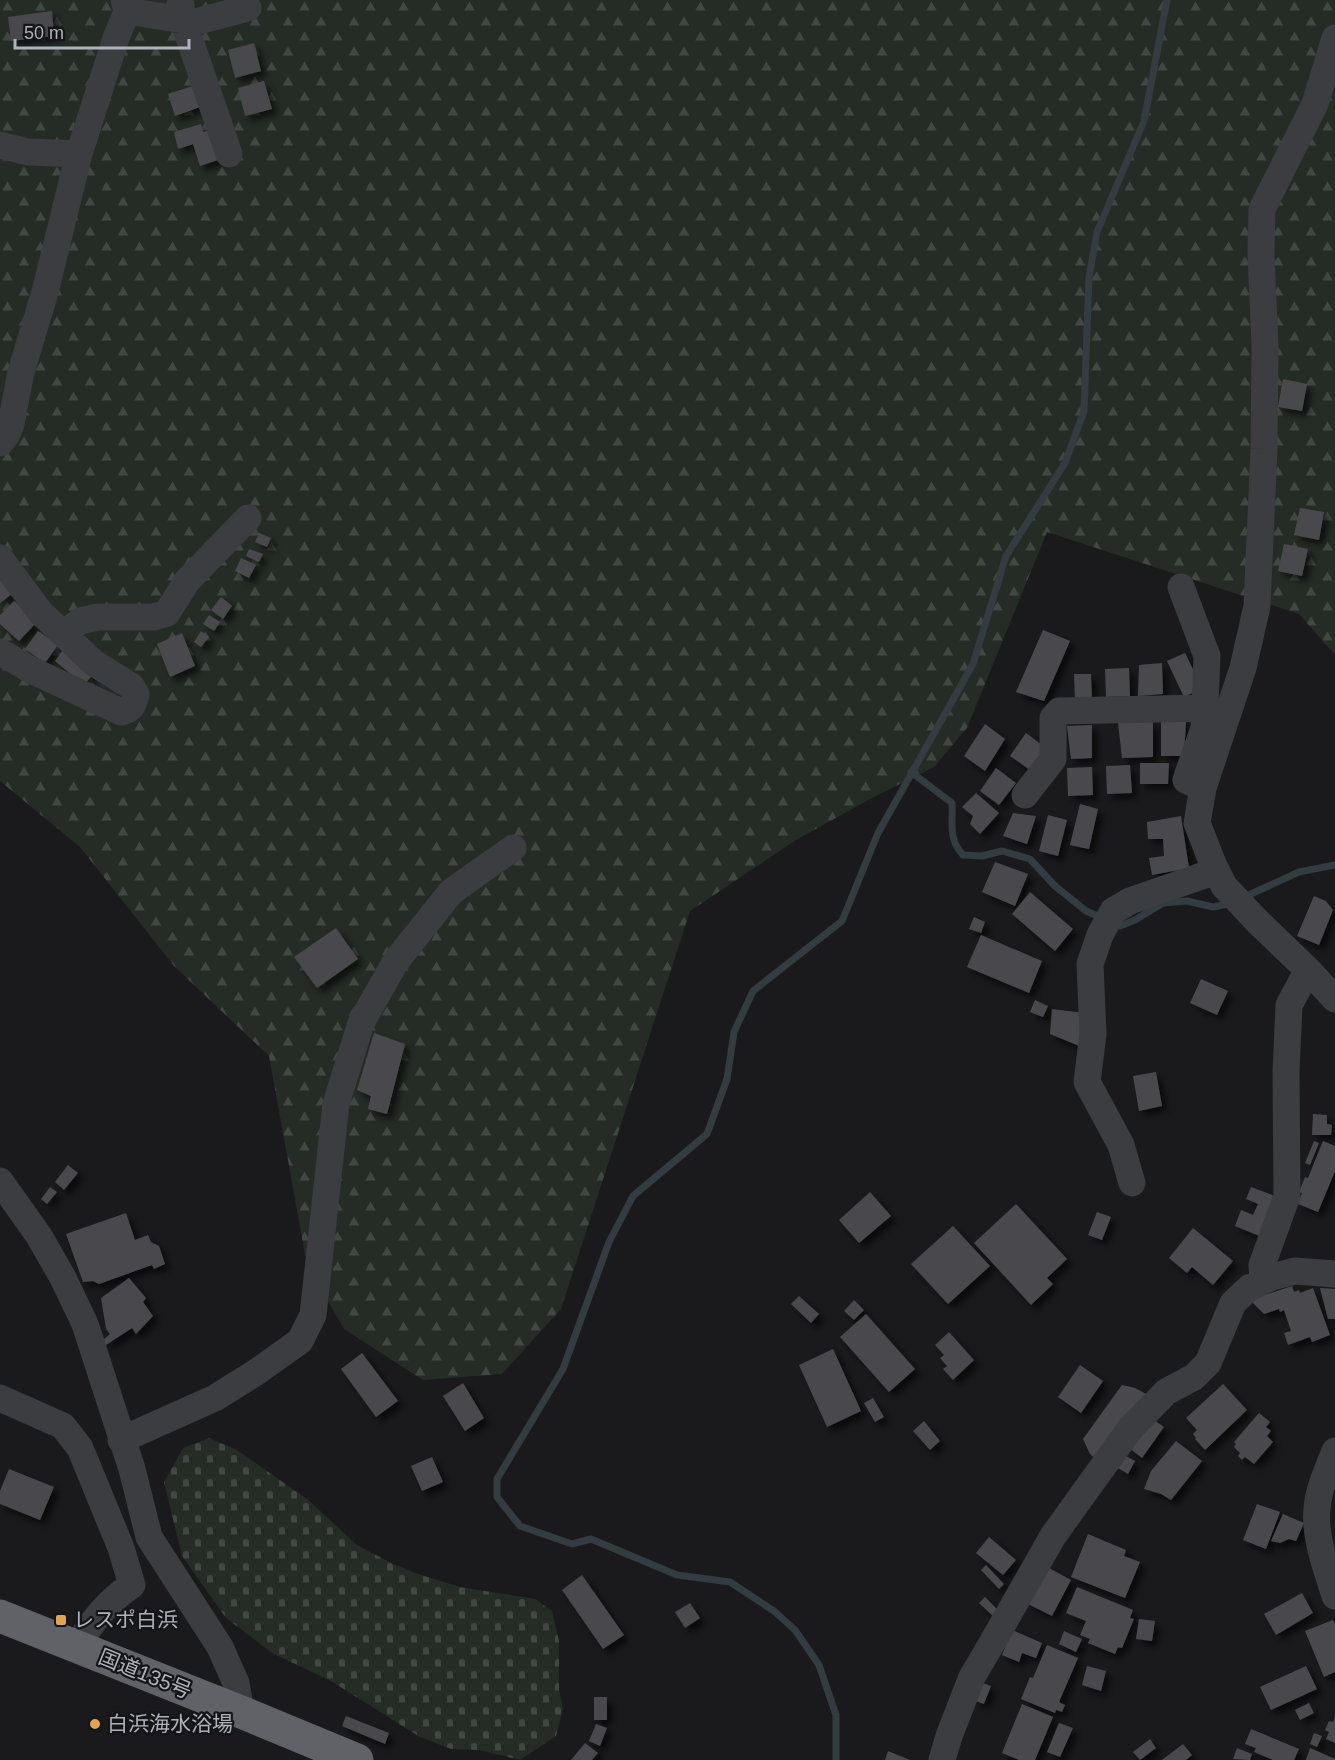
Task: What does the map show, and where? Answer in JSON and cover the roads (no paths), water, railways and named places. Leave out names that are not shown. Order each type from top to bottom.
[{"type":"highway","name":"国道135号","points":[[0,1616],[357,1760]]},
{"type":"street","points":[[0,443],[11,424],[21,372],[45,292],[79,154],[126,5],[182,10],[195,22],[248,8]]},
{"type":"street","points":[[182,10],[229,154]]},
{"type":"street","points":[[1335,38],[1315,104],[1262,209],[1261,255],[1265,346],[1257,606],[1243,668],[1203,788],[1197,823],[1224,886],[1335,999]]},
{"type":"street","points":[[0,145],[28,152],[79,154]]},
{"type":"street","points":[[64,634],[80,621],[98,617],[154,617],[167,613],[187,581],[248,518]]},
{"type":"street","points":[[0,558],[41,613],[94,663],[131,686],[136,694],[134,704],[128,710],[121,712],[0,652]]},
{"type":"street","points":[[1182,587],[1207,656],[1204,728],[1186,780],[1203,788]]},
{"type":"street","points":[[1025,795],[1053,759],[1053,718],[1059,711],[1204,708]]},
{"type":"street","points":[[122,1440],[215,1398],[300,1341],[313,1315],[336,1104],[361,1023],[396,961],[452,892],[513,848]]},
{"type":"street","points":[[1132,1183],[1121,1145],[1087,1082],[1093,1035],[1090,964],[1100,935],[1113,911],[1130,901],[1216,871]]},
{"type":"street","points":[[1263,1281],[1262,1264],[1287,1196],[1286,1072],[1290,1005],[1308,970]]},
{"type":"street","points":[[0,1180],[39,1236],[63,1278],[85,1324],[132,1469],[149,1537],[220,1647],[236,1683],[241,1712]]},
{"type":"street","points":[[942,1760],[972,1677],[1053,1536],[1130,1429],[1166,1392],[1194,1377],[1208,1363],[1233,1304],[1249,1288],[1272,1277],[1295,1271],[1335,1274]]},
{"type":"street","points":[[0,1398],[63,1426],[80,1448],[121,1548],[132,1585],[119,1594],[90,1623],[77,1647]]},
{"type":"street","points":[[1335,1451],[1320,1492],[1317,1513],[1323,1558],[1335,1596]]},
{"type":"waterway","points":[[836,1760],[836,1715],[819,1665],[795,1630],[774,1611],[730,1582],[677,1575],[591,1539],[572,1544],[520,1526],[497,1497],[497,1479],[563,1369],[609,1242],[633,1196],[707,1134],[727,1079],[734,1032],[753,991],[842,921],[878,833],[973,664],[1006,556],[1065,463],[1084,411],[1089,277],[1097,232],[1144,121],[1167,0]]},
{"type":"waterway","points":[[911,772],[952,803],[953,837],[963,855],[982,856],[1002,851],[1030,859],[1055,886],[1086,911],[1102,918]]},
{"type":"waterway","points":[[1242,898],[1299,872],[1335,865]]},
{"type":"waterway","points":[[1112,922],[1120,926],[1163,903],[1187,901],[1213,907],[1232,903]]},
{"type":"place","name":"レスポ白浜","points":[[61,1620]]},
{"type":"place","name":"白浜海水浴場","points":[[95,1724]]}]
